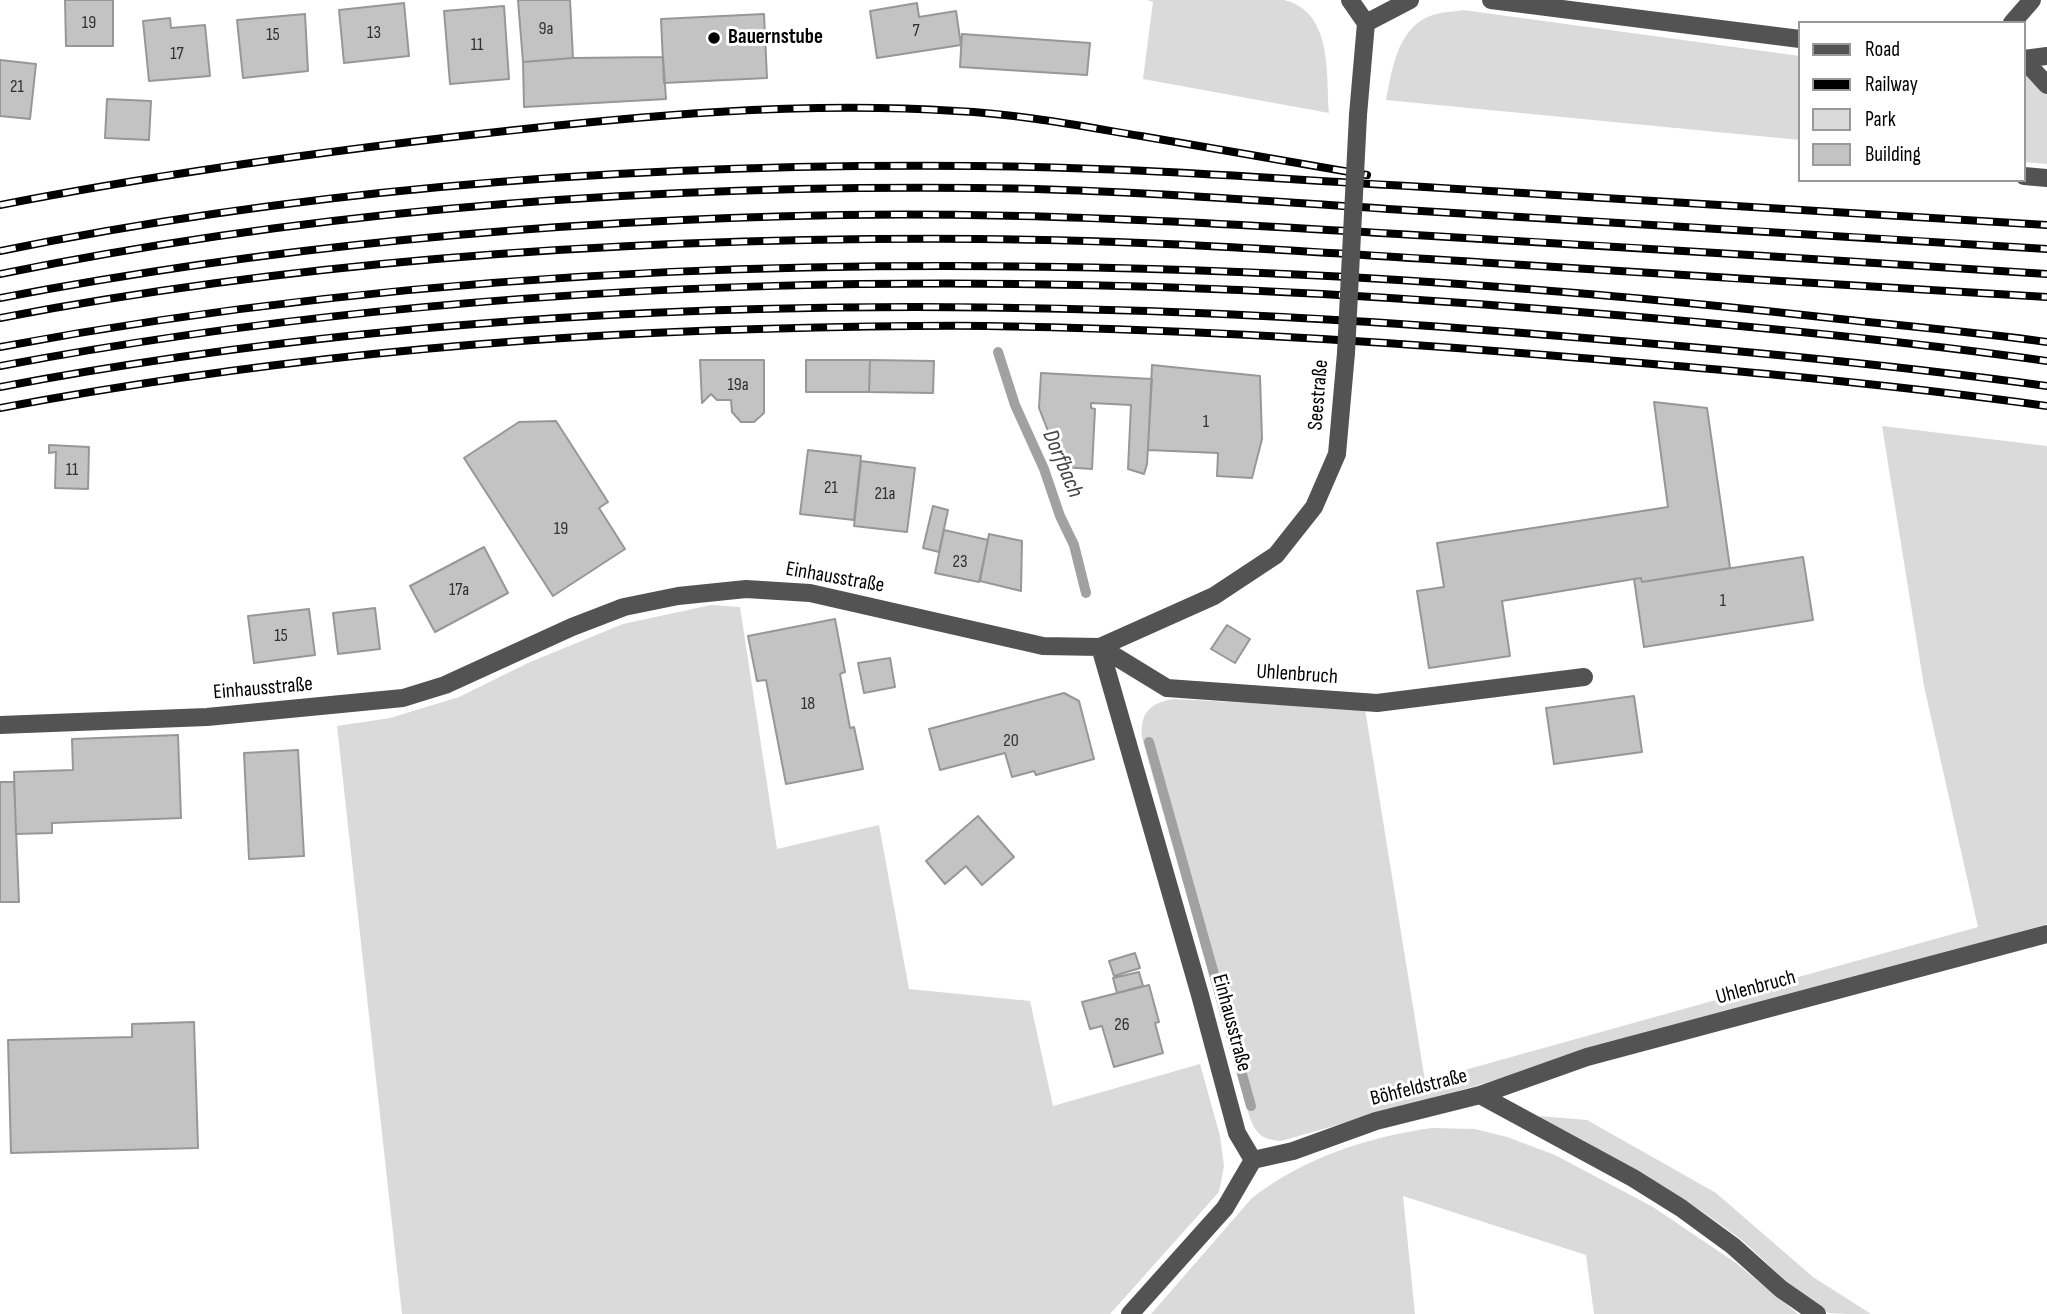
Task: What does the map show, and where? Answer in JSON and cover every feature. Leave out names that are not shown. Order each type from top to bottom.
[{"type":"street","points":[[1350,0],[1366,23],[1410,0]]},
{"type":"street","points":[[1491,0],[1798,39]]},
{"type":"street","points":[[2014,21],[2032,0]]},
{"type":"street","name":"Seestraße","points":[[1100,647],[1214,596],[1276,555],[1314,507],[1337,454],[1346,353],[1358,115],[1366,23]]},
{"type":"street","points":[[2026,59],[2047,56]]},
{"type":"street","points":[[2026,61],[2047,85]]},
{"type":"street","points":[[2026,176],[2047,178]]},
{"type":"street","name":"Einhausstraße","points":[[0,725],[207,717],[403,698],[445,685],[572,627],[624,607],[678,596],[746,589],[810,593],[1043,646],[1100,647],[1237,1133],[1253,1160]]},
{"type":"street","name":"Uhlenbruch","points":[[1100,647],[1167,688],[1377,704],[1584,677]]},
{"type":"street","name":"Uhlenbruch","points":[[1480,1096],[1587,1056],[2047,934]]},
{"type":"street","name":"Böhfeldstraße","points":[[1253,1160],[1293,1152],[1376,1121],[1480,1096],[1633,1178],[1681,1208],[1733,1246],[1781,1289],[1817,1314]]},
{"type":"street","points":[[1130,1314],[1226,1208],[1253,1160]]},
{"type":"green space","points":[[1147,0],[1284,0],[1300,7],[1311,17],[1319,30],[1324,46],[1329,113],[1143,79],[1153,2]]},
{"type":"green space","points":[[1463,10],[1798,56],[1798,140],[1386,100],[1403,40],[1419,22],[1442,13]]},
{"type":"green space","points":[[2026,71],[2047,71],[2047,164],[2026,162]]},
{"type":"green space","points":[[1882,426],[2047,446],[2047,924],[1281,1141],[1268,1139],[1259,1133],[1248,1112],[1142,738],[1145,716],[1158,703],[1174,699],[1365,709],[1425,1081],[1978,927],[1924,686]]},
{"type":"green space","points":[[711,605],[740,607],[777,849],[879,825],[909,989],[1030,1001],[1053,1106],[1200,1064],[1220,1136],[1224,1166],[1219,1192],[1110,1314],[402,1314],[337,726],[390,718],[459,697],[530,662],[623,624]]},
{"type":"green space","points":[[1539,1116],[1587,1120],[1716,1193],[1813,1277],[1871,1314],[1829,1313],[1818,1307],[1716,1221],[1618,1161],[1543,1121]]},
{"type":"green space","points":[[1432,1128],[1475,1129],[1507,1137],[1555,1155],[1653,1207],[1736,1263],[1798,1314],[1594,1314],[1586,1255],[1403,1196],[1415,1314],[1151,1314],[1252,1198],[1272,1184],[1337,1151],[1384,1137]]},
{"type":"building","points":[[65,0],[113,0],[113,46],[66,46]]},
{"type":"building","points":[[518,0],[570,0],[573,58],[523,62]]},
{"type":"building","points":[[404,3],[409,56],[344,63],[339,10]]},
{"type":"building","points":[[917,3],[919,17],[956,11],[961,45],[877,58],[870,11]]},
{"type":"building","points":[[504,6],[509,79],[450,84],[444,11]]},
{"type":"building","points":[[305,14],[308,71],[243,78],[237,20]]},
{"type":"building","name":"Bauernstube","points":[[764,14],[767,78],[664,83],[661,19]]},
{"type":"building","points":[[170,18],[171,28],[205,25],[210,76],[149,81],[143,21]]},
{"type":"building","points":[[962,34],[1090,43],[1087,75],[960,67]]},
{"type":"building","points":[[663,57],[666,99],[524,107],[523,62],[573,58]]},
{"type":"building","points":[[0,60],[36,64],[30,119],[0,116]]},
{"type":"building","points":[[107,99],[151,101],[149,140],[105,138]]},
{"type":"building","points":[[700,360],[764,360],[764,413],[754,422],[741,422],[732,412],[731,400],[717,400],[711,394],[702,403]]},
{"type":"building","points":[[806,360],[870,360],[869,392],[806,392]]},
{"type":"building","points":[[870,360],[934,361],[933,393],[869,392]]},
{"type":"building","points":[[1152,365],[1260,376],[1262,439],[1252,478],[1217,476],[1218,453],[1148,450]]},
{"type":"building","points":[[1041,373],[1152,379],[1147,464],[1144,474],[1128,469],[1131,405],[1091,403],[1091,408],[1095,409],[1092,469],[1062,467],[1039,408]]},
{"type":"building","points":[[1654,402],[1707,408],[1730,568],[1642,582],[1641,578],[1634,579],[1502,601],[1510,656],[1429,668],[1417,591],[1444,587],[1437,543],[1668,507]]},
{"type":"building","points":[[556,421],[608,502],[599,508],[625,549],[553,596],[464,458],[519,422]]},
{"type":"building","points":[[49,445],[89,447],[88,489],[55,488],[56,452],[49,453]]},
{"type":"building","points":[[808,450],[861,456],[854,520],[800,514]]},
{"type":"building","points":[[861,461],[915,468],[907,532],[854,526]]},
{"type":"building","points":[[933,506],[948,510],[939,552],[923,548]]},
{"type":"building","points":[[944,530],[988,540],[979,582],[935,573]]},
{"type":"building","points":[[989,534],[1022,541],[1021,591],[980,581]]},
{"type":"building","points":[[484,547],[508,593],[435,632],[410,586]]},
{"type":"building","points":[[1803,557],[1813,620],[1644,647],[1634,579],[1641,578],[1642,582]]},
{"type":"building","points":[[375,608],[380,649],[338,654],[333,613]]},
{"type":"building","points":[[309,609],[315,655],[254,663],[248,616]]},
{"type":"building","points":[[835,619],[845,672],[840,674],[850,728],[854,727],[863,769],[786,784],[766,680],[757,681],[748,636]]},
{"type":"building","points":[[1227,625],[1250,639],[1235,663],[1211,649]]},
{"type":"building","points":[[890,658],[895,687],[864,693],[858,663]]},
{"type":"building","points":[[1064,693],[1079,701],[1094,759],[1036,775],[1034,771],[1012,777],[1005,753],[940,770],[929,729]]},
{"type":"building","points":[[1634,696],[1642,752],[1554,764],[1546,708]]},
{"type":"building","points":[[178,735],[181,818],[52,823],[52,833],[16,834],[14,772],[73,770],[72,739]]},
{"type":"building","points":[[298,750],[304,856],[249,859],[244,753]]},
{"type":"building","points":[[0,782],[14,782],[19,902],[0,902]]},
{"type":"building","points":[[978,816],[1014,857],[982,885],[966,866],[945,884],[926,861]]},
{"type":"building","points":[[1135,953],[1140,968],[1114,976],[1109,961]]},
{"type":"building","points":[[1139,972],[1143,986],[1117,993],[1113,978]]},
{"type":"building","points":[[1149,985],[1159,1022],[1155,1023],[1163,1053],[1114,1067],[1102,1026],[1090,1029],[1082,1002]]},
{"type":"building","points":[[194,1022],[198,1148],[11,1153],[8,1040],[132,1037],[132,1024]]},
{"type":"waterway","name":"Dorfbach","points":[[998,352],[1015,405],[1074,545],[1086,593]]},
{"type":"waterway","points":[[1149,742],[1251,1106]]},
{"type":"railway","points":[[0,205],[179,174],[359,148],[598,121],[777,109],[896,108],[1003,115],[1072,124],[1367,175]]},
{"type":"railway","points":[[0,251],[241,210],[363,195],[608,174],[853,166],[975,166],[1138,171],[2047,225]]},
{"type":"railway","points":[[0,274],[120,252],[363,217],[608,197],[853,188],[975,188],[1130,193],[2047,249]]},
{"type":"railway","points":[[0,298],[209,263],[419,238],[630,223],[841,215],[980,215],[1190,222],[2047,274]]},
{"type":"railway","points":[[0,318],[121,297],[364,266],[609,247],[854,239],[1169,244],[2047,297]]},
{"type":"railway","points":[[0,347],[167,319],[335,298],[503,282],[672,272],[1010,266],[1179,270],[1469,285],[1710,305],[2047,342]]},
{"type":"railway","points":[[0,366],[193,334],[386,311],[580,295],[775,286],[970,284],[1165,287],[1360,296],[1677,320],[1924,345],[2047,361]]},
{"type":"railway","points":[[0,387],[189,356],[378,333],[569,317],[759,309],[950,307],[1141,311],[1523,333],[1851,362],[2047,386]]},
{"type":"railway","points":[[0,408],[94,391],[283,364],[473,345],[664,332],[930,326],[1055,327],[1328,339],[1791,376],[2047,406]]},
{"type":"place","name":"Bauernstube","points":[[714,38]]}]
